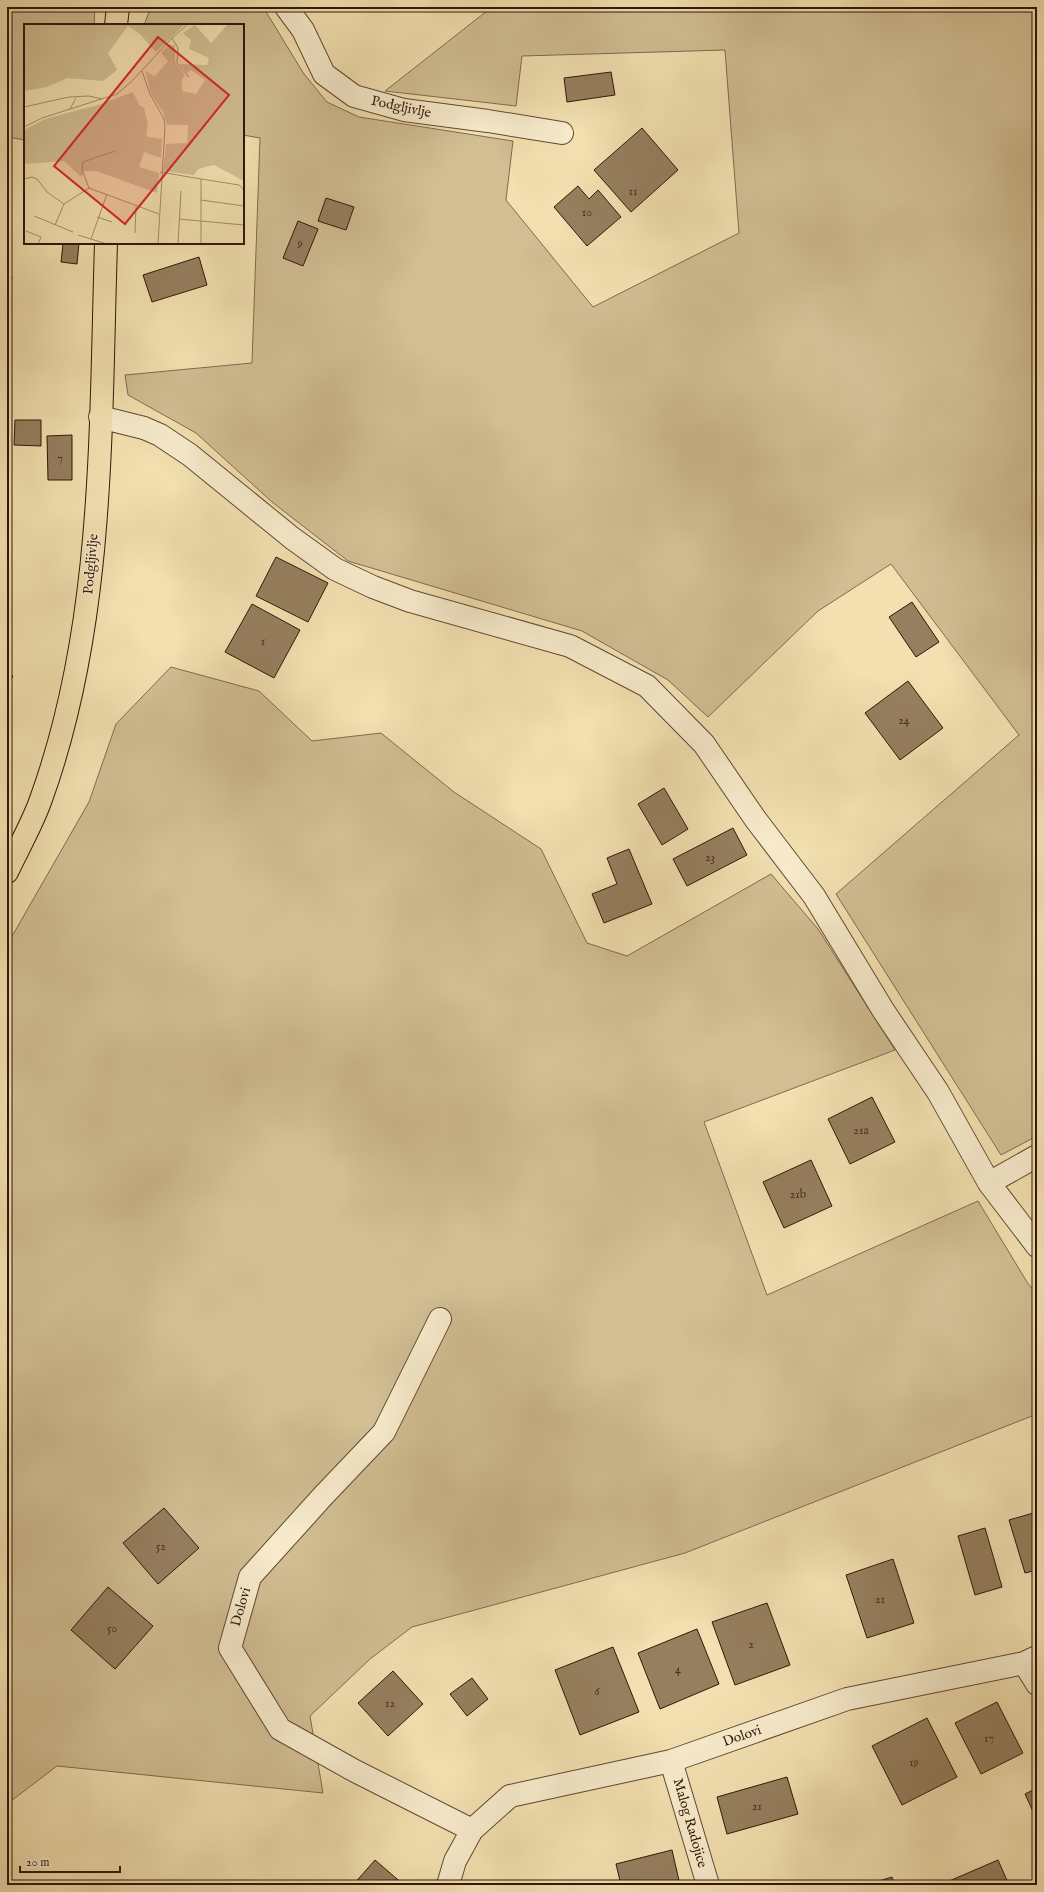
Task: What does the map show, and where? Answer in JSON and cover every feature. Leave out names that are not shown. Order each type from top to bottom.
[{"type":"main road","points":[[116,24],[118,7]]},
{"type":"main road","name":"Podgljivlje","points":[[7,872],[40,803],[57,746],[76,673],[89,595],[96,510],[106,244]]},
{"type":"street","name":"Podgljivlje","points":[[286,7],[303,30],[324,74],[354,96],[404,110],[488,121],[562,133]]},
{"type":"street","points":[[100,417],[144,428],[160,435],[190,455],[292,538],[335,569],[373,587],[410,601],[570,646],[646,686],[704,744],[756,820],[814,896],[883,1010],[938,1092],[989,1182],[1037,1246]]},
{"type":"street","points":[[989,1182],[1037,1156]]},
{"type":"street","name":"Dolovi","points":[[440,1319],[384,1432],[323,1496],[250,1577],[230,1648],[280,1729],[355,1771],[472,1830]]},
{"type":"street","name":"Dolovi","points":[[448,1885],[455,1861],[472,1830],[510,1796],[671,1761],[847,1699],[1031,1660],[1037,1684]]},
{"type":"street","name":"Malog Radojice","points":[[671,1761],[708,1885]]},
{"type":"shaded area","points":[[7,7],[95,7],[94,24],[24,24],[24,140],[7,137]]},
{"type":"shaded area","points":[[151,7],[263,7],[304,74],[327,102],[359,117],[513,141],[506,200],[593,307],[739,233],[725,50],[522,56],[516,106],[385,91],[492,7],[1037,7],[1037,1136],[1001,1155],[836,894],[1019,735],[891,564],[818,611],[708,717],[668,680],[582,631],[348,561],[272,502],[196,433],[128,395],[125,375],[252,363],[260,138],[244,135],[244,24],[144,24]]},
{"type":"shaded area","points":[[171,667],[259,691],[312,741],[381,733],[454,792],[541,849],[587,943],[627,956],[771,874],[818,929],[895,1050],[704,1122],[767,1295],[978,1201],[1027,1282],[1037,1295],[1037,1414],[685,1553],[412,1627],[370,1659],[310,1716],[323,1793],[57,1766],[7,1804],[7,945],[89,802],[116,724]]},
{"type":"building","points":[[611,72],[615,95],[567,102],[564,78]]},
{"type":"building","points":[[642,128],[678,170],[631,212],[594,170]]},
{"type":"building","points":[[578,186],[589,199],[598,190],[621,217],[587,246],[554,207]]},
{"type":"building","points":[[326,198],[354,207],[346,230],[318,221]]},
{"type":"building","points":[[298,221],[318,229],[303,266],[283,258]]},
{"type":"building","points":[[63,244],[79,244],[77,264],[61,262]]},
{"type":"building","points":[[199,257],[207,285],[152,302],[143,275]]},
{"type":"building","points":[[7,271],[12,276],[7,313]]},
{"type":"building","points":[[15,420],[41,420],[41,446],[14,445]]},
{"type":"building","points":[[72,435],[72,480],[48,480],[47,436]]},
{"type":"building","points":[[276,557],[328,583],[308,622],[256,596]]},
{"type":"building","points":[[912,602],[939,642],[916,657],[889,617]]},
{"type":"building","points":[[252,604],[300,630],[274,678],[225,652]]},
{"type":"building","points":[[7,668],[13,677],[7,681]]},
{"type":"building","points":[[908,681],[943,728],[900,760],[865,713]]},
{"type":"building","points":[[664,788],[688,829],[662,845],[638,804]]},
{"type":"building","points":[[733,828],[747,855],[687,886],[673,859]]},
{"type":"building","points":[[629,849],[652,904],[604,923],[592,894],[617,884],[607,858]]},
{"type":"building","points":[[872,1097],[895,1142],[850,1164],[828,1119]]},
{"type":"building","points":[[811,1160],[832,1206],[784,1228],[763,1182]]},
{"type":"building","points":[[164,1508],[199,1548],[158,1584],[123,1543]]},
{"type":"building","points":[[1037,1512],[1037,1570],[1025,1573],[1009,1520]]},
{"type":"building","points":[[985,1528],[1002,1587],[975,1595],[958,1536]]},
{"type":"building","points":[[893,1559],[914,1623],[867,1638],[846,1575]]},
{"type":"building","points":[[108,1587],[153,1626],[115,1669],[71,1630]]},
{"type":"building","points":[[767,1603],[790,1665],[735,1685],[712,1622]]},
{"type":"building","points":[[697,1629],[719,1684],[660,1709],[638,1653]]},
{"type":"building","points":[[613,1647],[639,1712],[580,1735],[555,1670]]},
{"type":"building","points":[[393,1671],[423,1704],[388,1736],[358,1703]]},
{"type":"building","points":[[472,1678],[488,1699],[467,1716],[450,1694]]},
{"type":"building","points":[[997,1702],[1023,1753],[981,1774],[955,1723]]},
{"type":"building","points":[[927,1718],[957,1777],[902,1805],[872,1746]]},
{"type":"building","points":[[787,1777],[798,1814],[727,1834],[717,1797]]},
{"type":"building","points":[[1037,1788],[1037,1820],[1025,1794]]},
{"type":"building","points":[[672,1850],[680,1885],[621,1885],[616,1864]]},
{"type":"building","points":[[375,1860],[404,1885],[353,1885]]},
{"type":"building","points":[[998,1860],[1009,1885],[940,1885]]},
{"type":"building","points":[[892,1877],[895,1885],[866,1885]]}]
